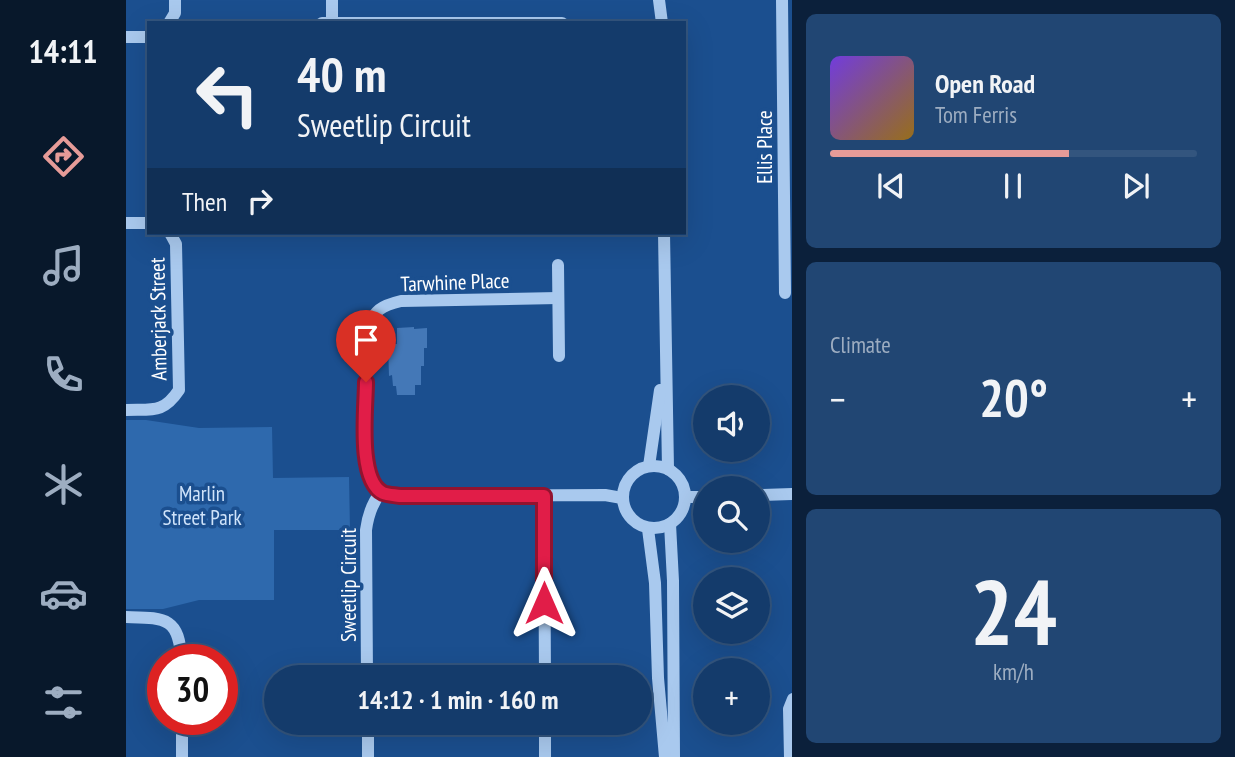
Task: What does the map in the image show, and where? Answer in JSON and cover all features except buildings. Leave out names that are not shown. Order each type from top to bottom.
[{"type":"street","points":[[170,21],[175,13],[175,0]]},
{"type":"street","points":[[331,0],[332,21]]},
{"type":"street","points":[[659,0],[662,21]]},
{"type":"street","name":"Ellis Place","points":[[782,0],[785,293]]},
{"type":"street","points":[[126,37],[147,37]]},
{"type":"street","points":[[126,223],[147,223]]},
{"type":"street","name":"Amberjack Street","points":[[126,410],[155,409],[169,405],[179,390],[176,244],[171,235]]},
{"type":"street","points":[[664,235],[668,469]]},
{"type":"street","points":[[558,265],[559,356]]},
{"type":"street","name":"Tarwhine Place","points":[[381,492],[369,476],[366,462],[366,328],[374,313],[386,304],[401,301],[558,298]]},
{"type":"street","points":[[649,466],[665,352]]},
{"type":"street","points":[[649,466],[668,469],[677,476],[685,497],[684,508],[678,517],[670,524],[649,529],[630,518],[622,498],[624,486],[630,476],[649,466]]},
{"type":"street","points":[[381,492],[400,496],[605,495],[622,498]]},
{"type":"street","name":"Sweetlip Circuit","points":[[367,665],[366,530],[372,507],[381,492]]},
{"type":"street","points":[[770,495],[792,494]]},
{"type":"street","points":[[544,496],[545,665]]},
{"type":"street","points":[[685,497],[693,497]]},
{"type":"street","points":[[670,524],[674,757]]},
{"type":"street","points":[[649,529],[655,583],[658,677],[665,757]]},
{"type":"street","points":[[126,617],[160,618],[173,626],[181,644]]},
{"type":"street","points":[[790,757],[789,709],[792,699]]},
{"type":"street","points":[[182,735],[182,757]]},
{"type":"street","points":[[368,735],[368,757]]},
{"type":"street","points":[[545,735],[545,757]]},
{"type":"green space","name":"Marlin Street Park","points":[[126,420],[146,420],[199,428],[272,427],[273,478],[349,477],[350,530],[274,530],[274,600],[199,600],[163,609],[126,609]]},
{"type":"route","points":[[366,382],[366,462],[369,476],[381,492],[400,496],[544,496],[544,603]]}]
